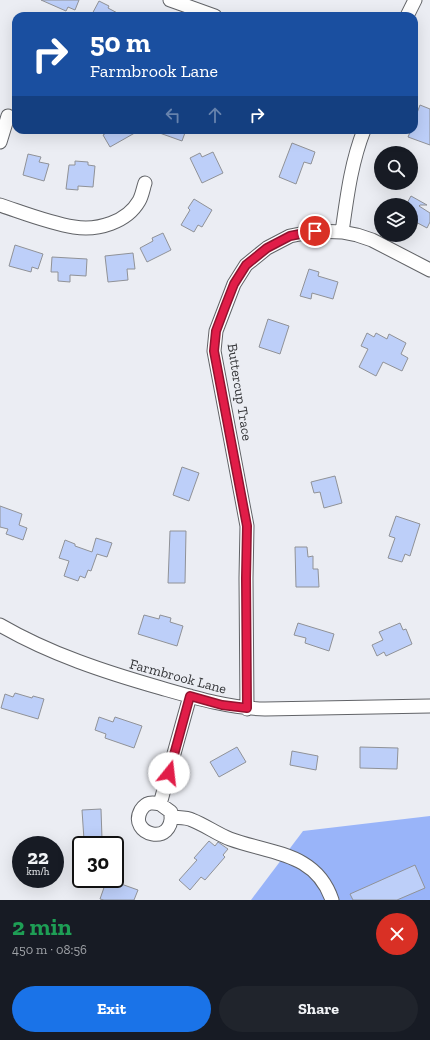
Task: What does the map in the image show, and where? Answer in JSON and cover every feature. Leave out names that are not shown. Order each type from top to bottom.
[{"type":"street","points":[[170,0],[204,12]]},
{"type":"street","points":[[409,12],[415,0]]},
{"type":"street","points":[[0,142],[8,116]]},
{"type":"street","points":[[342,232],[354,158],[363,134]]},
{"type":"street","points":[[0,205],[76,228],[91,228],[112,223],[128,214],[140,200],[145,183]]},
{"type":"street","name":"Buttercup Trace","points":[[247,708],[247,526],[214,351],[216,331],[234,284],[246,265],[267,248],[290,236],[315,231],[342,232],[372,240],[430,270]]},
{"type":"street","name":"Farmbrook Lane","points":[[0,625],[65,657],[112,674],[222,705],[247,708],[430,706]]},
{"type":"street","points":[[160,804],[190,696]]},
{"type":"street","points":[[152,802],[160,804],[169,810],[171,817],[169,827],[156,835],[148,833],[140,826],[138,819],[140,812],[144,806],[152,802]]},
{"type":"street","points":[[171,817],[191,819],[230,839],[295,858],[319,875],[328,888],[332,900]]},
{"type":"shaded area","points":[[430,816],[430,900],[251,900],[303,831]]},
{"type":"building","points":[[41,0],[79,0],[75,10],[68,7],[66,11]]},
{"type":"building","points":[[99,1],[109,6],[108,8],[116,12],[93,12]]},
{"type":"building","points":[[420,105],[430,109],[430,145],[408,137],[409,134],[418,134],[418,110]]},
{"type":"building","points":[[105,134],[133,134],[110,147],[103,135]]},
{"type":"building","points":[[162,134],[185,134],[182,141]]},
{"type":"building","points":[[292,143],[315,152],[311,164],[304,162],[296,184],[279,177]]},
{"type":"building","points":[[213,152],[223,173],[202,183],[190,158],[200,153],[202,157]]},
{"type":"building","points":[[28,154],[41,157],[39,162],[49,164],[44,181],[23,175]]},
{"type":"building","points":[[75,161],[88,162],[88,165],[95,166],[93,187],[78,186],[78,190],[66,189],[69,165],[75,165]]},
{"type":"building","points":[[194,199],[212,210],[202,227],[198,225],[194,232],[181,225],[190,210],[188,208]]},
{"type":"building","points":[[418,200],[427,205],[419,206],[430,213],[430,222],[427,228],[418,223]]},
{"type":"building","points":[[163,233],[171,250],[147,262],[140,248],[153,241],[152,238]]},
{"type":"building","points":[[15,245],[43,254],[38,269],[32,267],[31,272],[9,266]]},
{"type":"building","points":[[133,253],[135,269],[127,269],[128,280],[108,282],[105,256]]},
{"type":"building","points":[[52,257],[87,259],[86,276],[70,275],[70,282],[58,281],[58,272],[51,272]]},
{"type":"building","points":[[309,269],[319,272],[318,276],[338,282],[333,299],[312,293],[311,299],[300,296]]},
{"type":"building","points":[[268,319],[289,326],[280,354],[259,347]]},
{"type":"building","points":[[367,333],[374,337],[376,333],[387,339],[389,334],[406,343],[401,354],[408,358],[402,371],[383,362],[376,376],[359,367],[368,349],[361,346]]},
{"type":"building","points":[[182,467],[199,473],[189,501],[173,495]]},
{"type":"building","points":[[335,476],[342,503],[324,508],[320,492],[314,493],[311,482]]},
{"type":"building","points":[[0,506],[22,514],[19,525],[27,528],[23,540],[6,534],[8,529],[0,527]]},
{"type":"building","points":[[396,516],[420,524],[410,556],[405,554],[402,562],[388,558],[395,538],[389,536]]},
{"type":"building","points":[[170,531],[186,531],[185,583],[168,583]]},
{"type":"building","points":[[96,538],[112,543],[107,557],[97,554],[91,571],[88,570],[85,578],[80,576],[78,581],[64,576],[69,561],[59,558],[65,540],[75,544],[75,546],[92,552]]},
{"type":"building","points":[[295,547],[307,547],[308,557],[313,556],[313,569],[318,569],[319,587],[296,587]]},
{"type":"building","points":[[144,615],[159,619],[160,615],[171,618],[170,622],[183,626],[177,646],[138,634]]},
{"type":"building","points":[[298,623],[334,634],[329,651],[305,643],[306,638],[294,635]]},
{"type":"building","points":[[400,623],[403,630],[406,629],[412,644],[386,656],[384,652],[377,656],[372,645],[383,640],[379,632]]},
{"type":"building","points":[[15,693],[32,698],[33,696],[44,699],[38,719],[1,708],[5,694],[13,697]]},
{"type":"building","points":[[99,717],[113,722],[115,717],[142,726],[134,748],[105,738],[106,734],[95,730]]},
{"type":"building","points":[[237,747],[246,762],[219,777],[210,762]]},
{"type":"building","points":[[360,747],[398,748],[397,769],[360,768]]},
{"type":"building","points":[[292,751],[318,756],[316,770],[290,765]]},
{"type":"building","points":[[101,809],[102,836],[84,836],[82,810]]},
{"type":"building","points":[[209,841],[215,846],[218,842],[228,849],[223,855],[225,857],[205,880],[201,877],[190,890],[179,880],[197,860],[194,858]]},
{"type":"building","points":[[415,865],[425,888],[397,900],[353,900],[350,894]]},
{"type":"building","points":[[124,885],[138,890],[134,900],[100,899],[104,888],[124,888]]},
{"type":"route","points":[[169,773],[190,696],[222,705],[247,708],[247,526],[214,351],[216,331],[234,284],[246,265],[267,248],[290,236],[315,231]]}]
